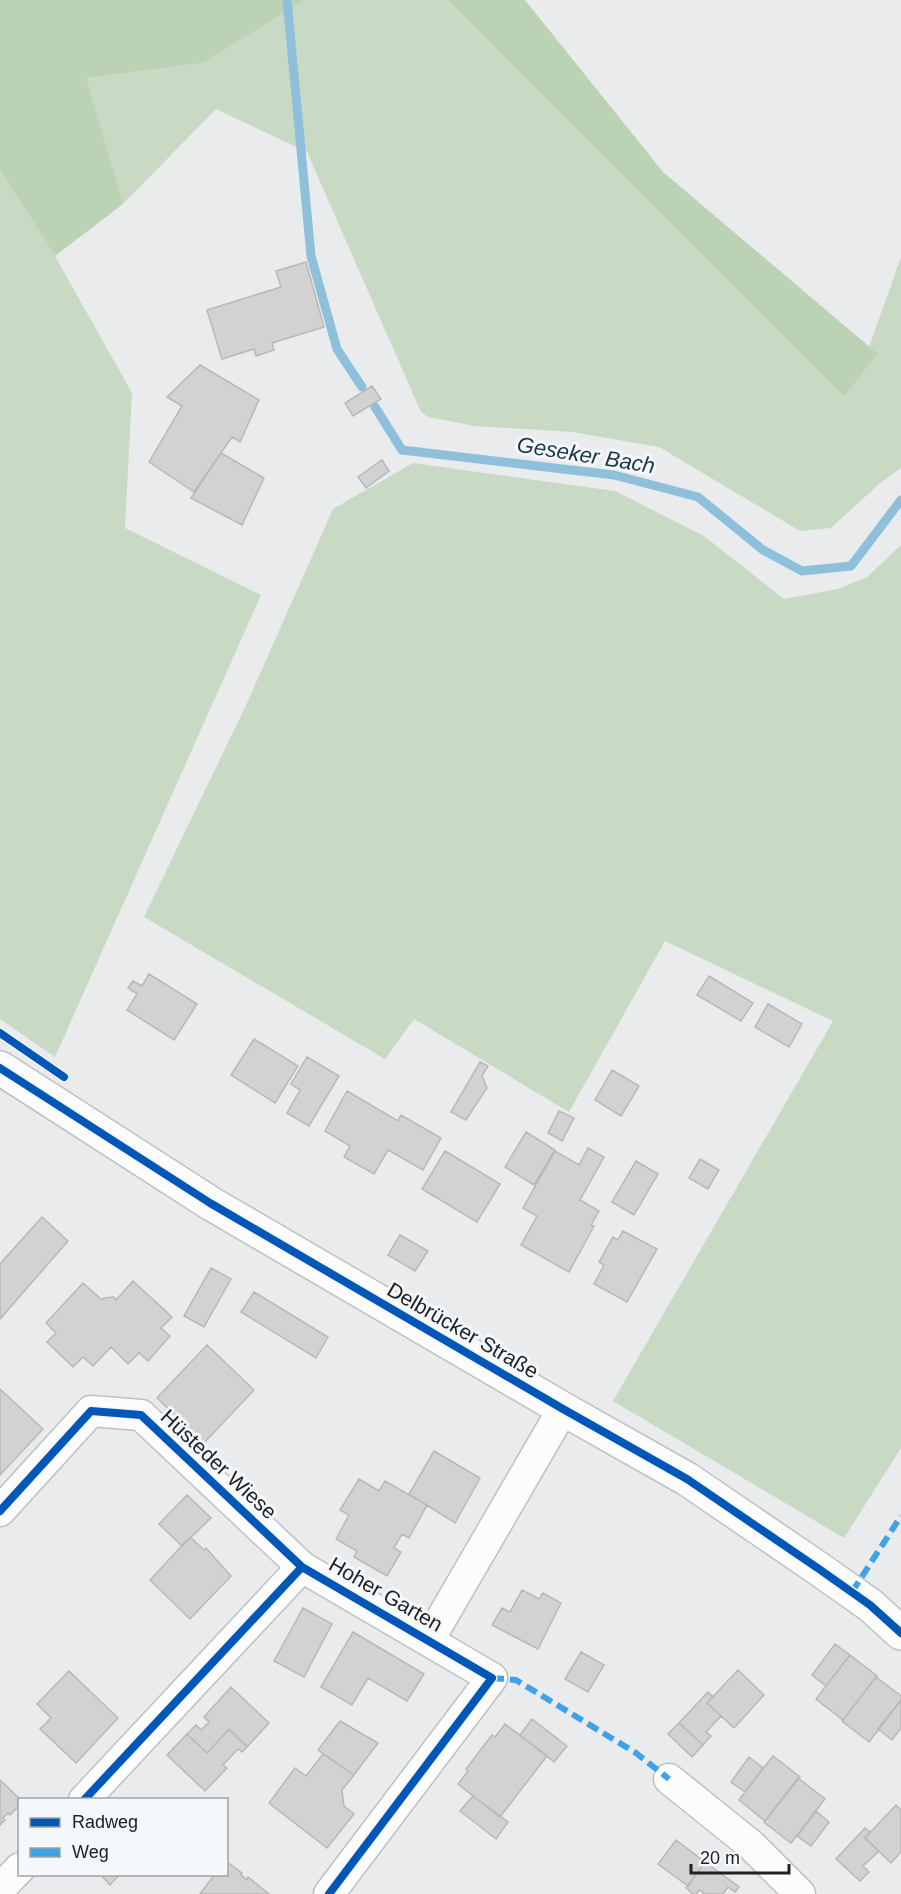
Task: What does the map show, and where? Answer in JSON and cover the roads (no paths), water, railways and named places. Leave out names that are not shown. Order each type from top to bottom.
[{"type":"main road","name":"Delbrücker Straße","points":[[0,1068],[210,1203],[687,1479],[870,1605],[901,1633]]},
{"type":"street","name":"Hoher Garten","points":[[429,1640],[563,1409]]},
{"type":"street","name":"Hüsteder Wiese","points":[[0,1511],[91,1412],[141,1415],[302,1567]]},
{"type":"street","name":"Hoher Garten","points":[[86,1798],[302,1567],[492,1678],[329,1894]]},
{"type":"street","points":[[669,1779],[751,1845],[800,1894]]},
{"type":"street","points":[[0,1889],[18,1870]]},
{"type":"waterway","name":"Geseker Bach","points":[[287,0],[311,256],[337,349],[362,387]]},
{"type":"waterway","name":"Geseker Bach","points":[[375,407],[402,450],[614,475],[698,497],[763,550],[802,571],[851,566],[901,500]]}]
